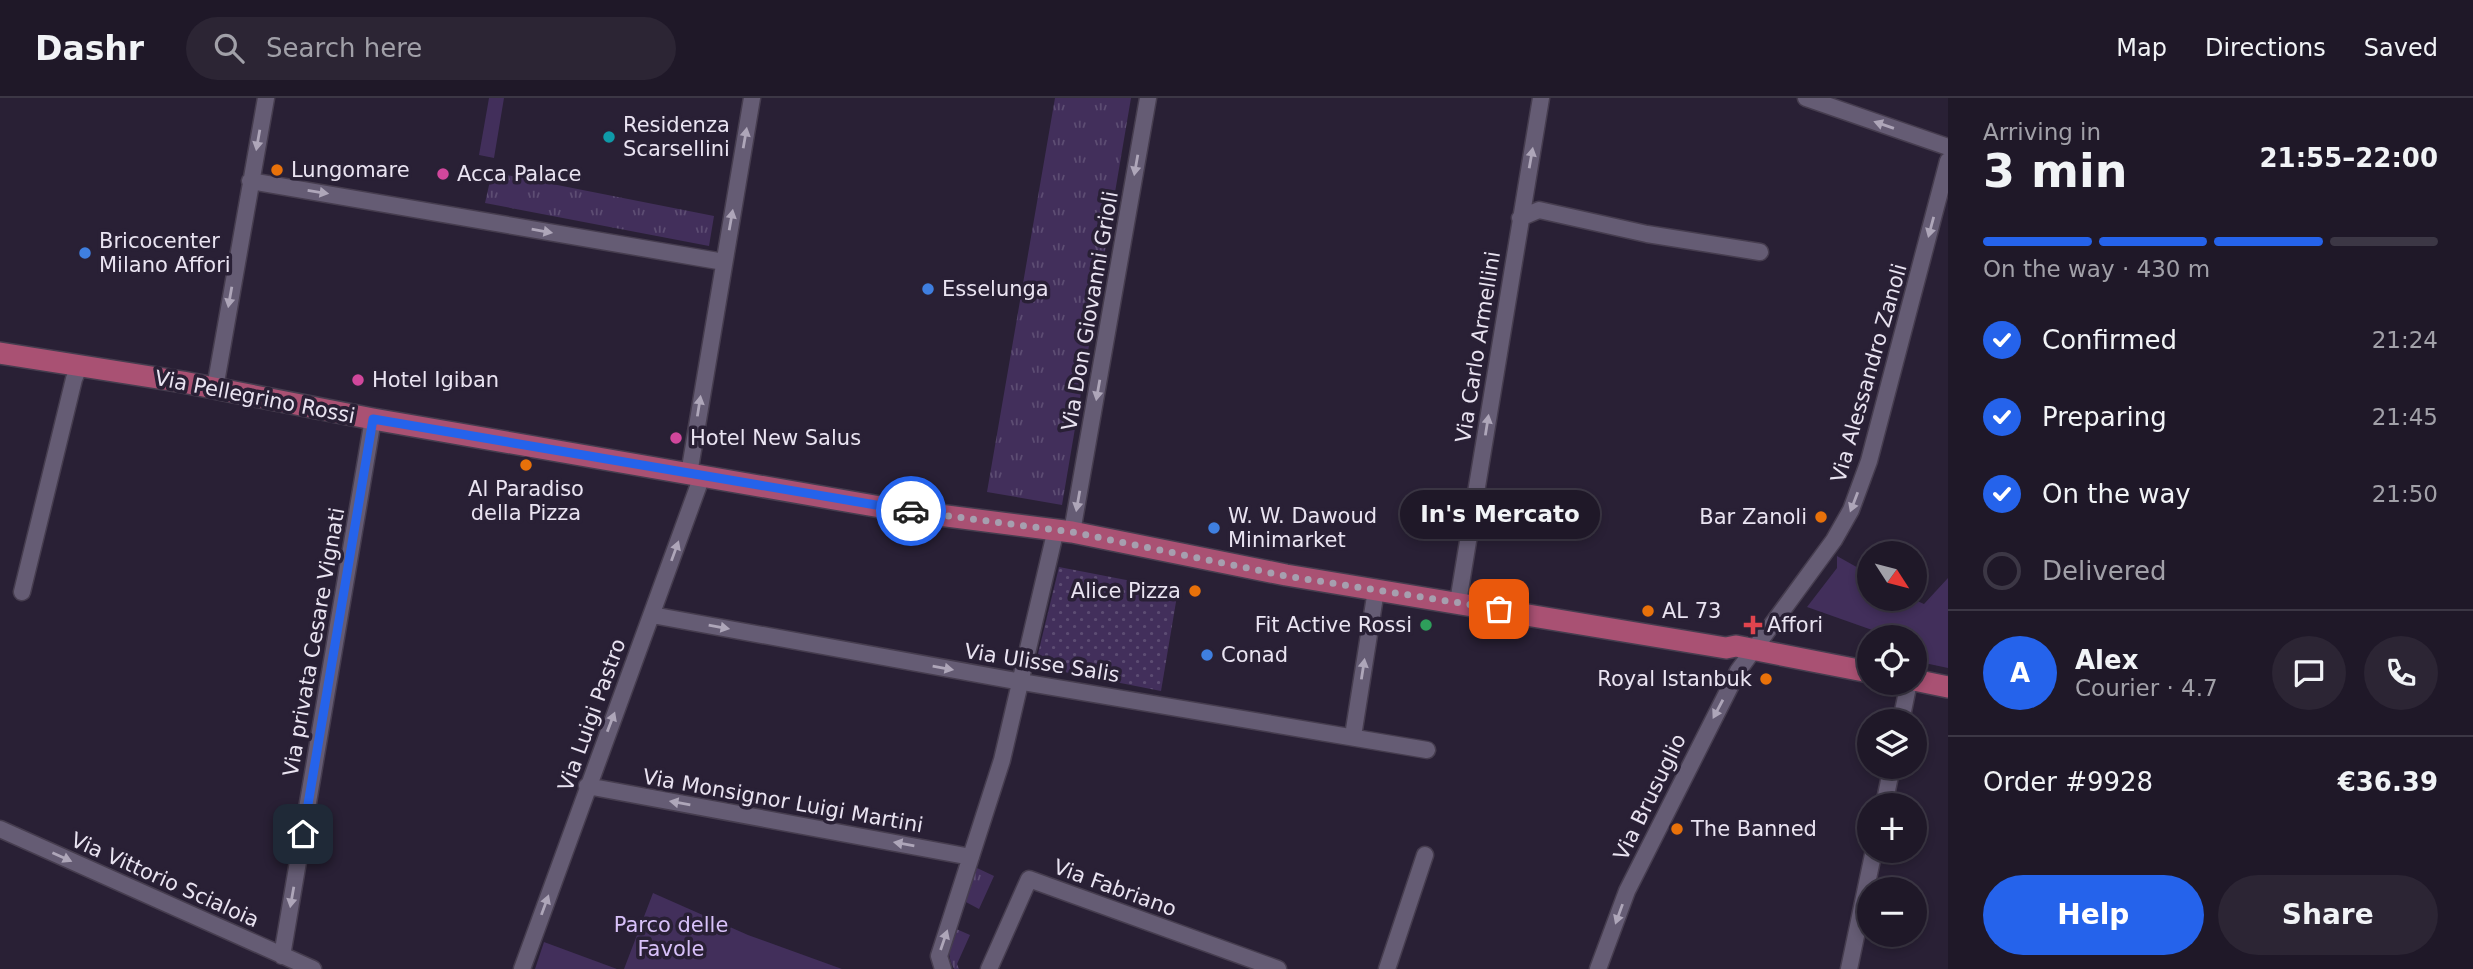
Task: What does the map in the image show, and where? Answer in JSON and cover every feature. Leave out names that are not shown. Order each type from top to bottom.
[{"type":"main road","name":"Via Pellegrino Rossi","points":[[0,353],[215,388],[373,419],[892,509],[1064,531],[1286,576],[1752,650],[1857,670]]},
{"type":"main road","points":[[1927,683],[1948,687]]},
{"type":"street","points":[[215,388],[266,98]]},
{"type":"street","name":"Via Luigi Pastro","points":[[522,969],[652,615],[695,475],[724,262],[752,98]]},
{"type":"street","name":"Via Don Giovanni Grioli","points":[[943,969],[939,957],[1002,760],[1064,531],[1147,98]]},
{"type":"street","name":"Via Carlo Armellini","points":[[1458,602],[1541,98]]},
{"type":"street","points":[[1806,98],[1948,147]]},
{"type":"street","name":"Via Alessandro Zanoli","points":[[1752,650],[1834,540],[1851,510],[1870,461],[1948,161]]},
{"type":"street","points":[[250,181],[724,262]]},
{"type":"street","points":[[1520,218],[1539,210],[1647,234],[1760,252]]},
{"type":"street","points":[[22,592],[74,379],[80,365]]},
{"type":"street","name":"Via privata Cesare Vignati","points":[[282,956],[373,419]]},
{"type":"street","points":[[1353,737],[1376,590]]},
{"type":"street","name":"Via Ulisse Salis","points":[[652,615],[1022,682],[1427,750]]},
{"type":"street","name":"Via Brusuglio","points":[[1598,969],[1627,891],[1702,739],[1752,650]]},
{"type":"street","name":"Via Monsignor Luigi Martini","points":[[587,786],[971,857]]},
{"type":"street","name":"Via Vittorio Scialoia","points":[[0,829],[313,969]]},
{"type":"street","points":[[1387,969],[1425,855]]},
{"type":"street","points":[[1849,969],[1871,863]]},
{"type":"street","name":"Via Fabriano","points":[[989,969],[1029,879],[1278,969]]},
{"type":"green space","points":[[489,98],[504,98],[494,158],[479,155]]},
{"type":"green space","points":[[1055,98],[1131,98],[1062,505],[987,492]]},
{"type":"green space","points":[[492,172],[714,216],[709,246],[485,203]]},
{"type":"green space","points":[[1837,556],[1857,567],[1857,611],[1927,611],[1927,601],[1948,578],[1948,668],[1927,664],[1927,625],[1858,625],[1807,607],[1837,568]]},
{"type":"green space","points":[[1059,567],[1178,590],[1161,691],[1039,667],[1036,662]]},
{"type":"green space","points":[[977,868],[994,876],[979,909],[964,901]]},
{"type":"green space","name":"Parco delle Favole","points":[[653,893],[748,935],[842,969],[624,969]]},
{"type":"green space","points":[[954,928],[970,935],[957,964],[959,969],[954,969],[949,954]]},
{"type":"green space","name":"Parco delle Favole","points":[[544,942],[617,969],[535,969]]},
{"type":"way so far","points":[[911,511],[1072,532],[1286,576],[1499,609]]},
{"type":"place","name":"Residenza Scarsellini","points":[[609,137]]},
{"type":"place","name":"Lungomare","points":[[277,170]]},
{"type":"place","name":"Acca Palace","points":[[443,174]]},
{"type":"place","name":"Bricocenter Milano Affori","points":[[85,253]]},
{"type":"place","name":"Esselunga","points":[[928,289]]},
{"type":"place","name":"Hotel Igiban","points":[[358,380]]},
{"type":"place","name":"Hotel New Salus","points":[[676,438]]},
{"type":"place","name":"Al Paradiso della Pizza","points":[[526,465]]},
{"type":"place","name":"Bar Zanoli","points":[[1821,517]]},
{"type":"place","name":"W. W. Dawoud Minimarket","points":[[1214,528]]},
{"type":"place","name":"Alice Pizza","points":[[1195,591]]},
{"type":"place","name":"In's Mercato","points":[[1499,609]]},
{"type":"place","name":"AL 73","points":[[1648,611]]},
{"type":"place","name":"Fit Active Rossi","points":[[1426,625]]},
{"type":"place","name":"Affori","points":[[1753,625]]},
{"type":"place","name":"Conad","points":[[1207,655]]},
{"type":"place","name":"Royal Istanbuk","points":[[1766,679]]},
{"type":"place","name":"The Banned","points":[[1677,829]]},
{"type":"route","points":[[303,834],[373,419],[911,511]]}]
